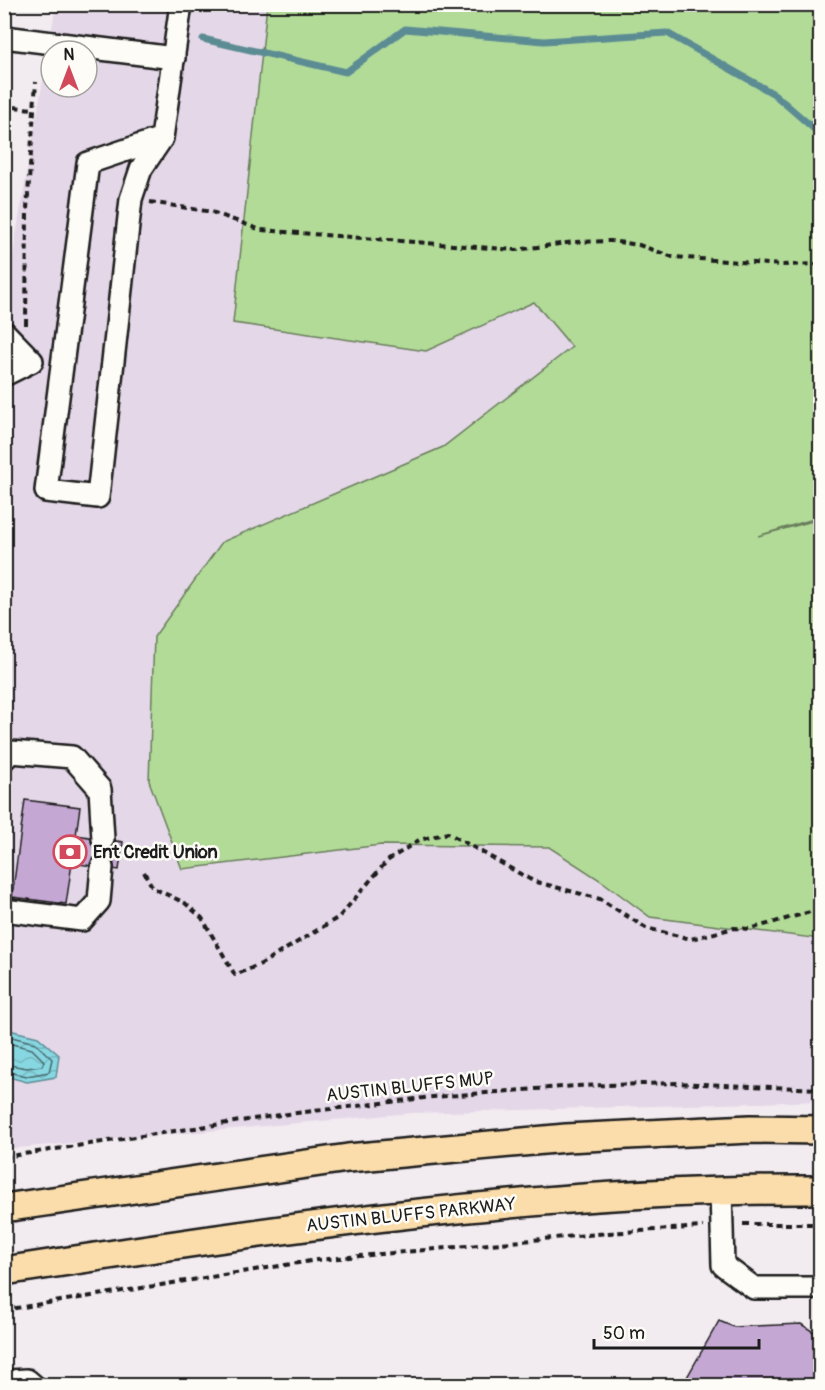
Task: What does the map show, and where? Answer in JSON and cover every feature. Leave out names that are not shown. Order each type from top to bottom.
[{"type":"main road","points":[[4,1208],[371,1156],[566,1138],[750,1129],[820,1130]]},
{"type":"main road","name":"AUSTIN BLUFFS PARKWAY","points":[[4,1271],[213,1238],[365,1218],[534,1201],[668,1192],[820,1190]]},
{"type":"street","points":[[162,138],[88,163],[46,491],[98,497],[131,199],[141,169],[162,138],[182,4]]},
{"type":"street","points":[[4,37],[174,58]]},
{"type":"street","points":[[4,332],[32,361]]},
{"type":"street","points":[[4,375],[32,361],[62,365]]},
{"type":"street","points":[[4,759],[11,752],[72,757],[100,789],[103,839]]},
{"type":"street","points":[[4,910],[82,920],[99,901],[102,867]]},
{"type":"street","points":[[721,1191],[723,1265],[754,1288],[820,1288]]},
{"type":"street","points":[[6,1386],[9,1381],[27,1380],[34,1386]]},
{"type":"path","points":[[26,328],[27,209],[36,82]]},
{"type":"path","points":[[4,106],[33,109]]},
{"type":"path","points":[[131,199],[212,212],[261,230],[516,250],[574,242],[611,241],[639,245],[674,257],[781,265],[820,264]]},
{"type":"path","points":[[144,872],[153,888],[184,903],[202,918],[234,975],[261,964],[339,917],[387,861],[419,840],[448,833],[533,881],[600,898],[646,928],[691,939],[734,928],[750,929],[810,912],[820,917]]},
{"type":"path","name":"AUSTIN BLUFFS MUP","points":[[4,1157],[280,1114],[539,1088],[678,1083],[820,1089]]},
{"type":"path","points":[[4,1310],[317,1260],[608,1233],[757,1223],[820,1224]]},
{"type":"shaded area","points":[[56,5],[820,5],[820,1101],[412,1113],[5,1149],[5,299],[40,99],[99,99],[99,39],[50,39]]},
{"type":"green space","points":[[267,5],[820,5],[820,517],[758,536],[820,519],[820,939],[650,917],[603,882],[549,847],[381,845],[182,869],[149,781],[154,637],[222,542],[443,447],[572,347],[534,302],[426,351],[233,323]]},
{"type":"water","points":[[5,1029],[38,1037],[59,1055],[56,1077],[27,1082],[5,1076]]},
{"type":"building","name":"Ent Credit Union","points":[[25,800],[80,807],[76,835],[123,842],[119,870],[72,863],[66,904],[12,897]]},
{"type":"building","points":[[719,1321],[734,1327],[801,1324],[820,1336],[820,1386],[682,1386]]},
{"type":"waterway","points":[[203,39],[346,72],[405,29],[544,41],[667,33],[774,94],[820,134]]},
{"type":"tunnel","points":[[102,867],[103,839]]},
{"type":"place","name":"Ent Credit Union","points":[[70,852]]}]
